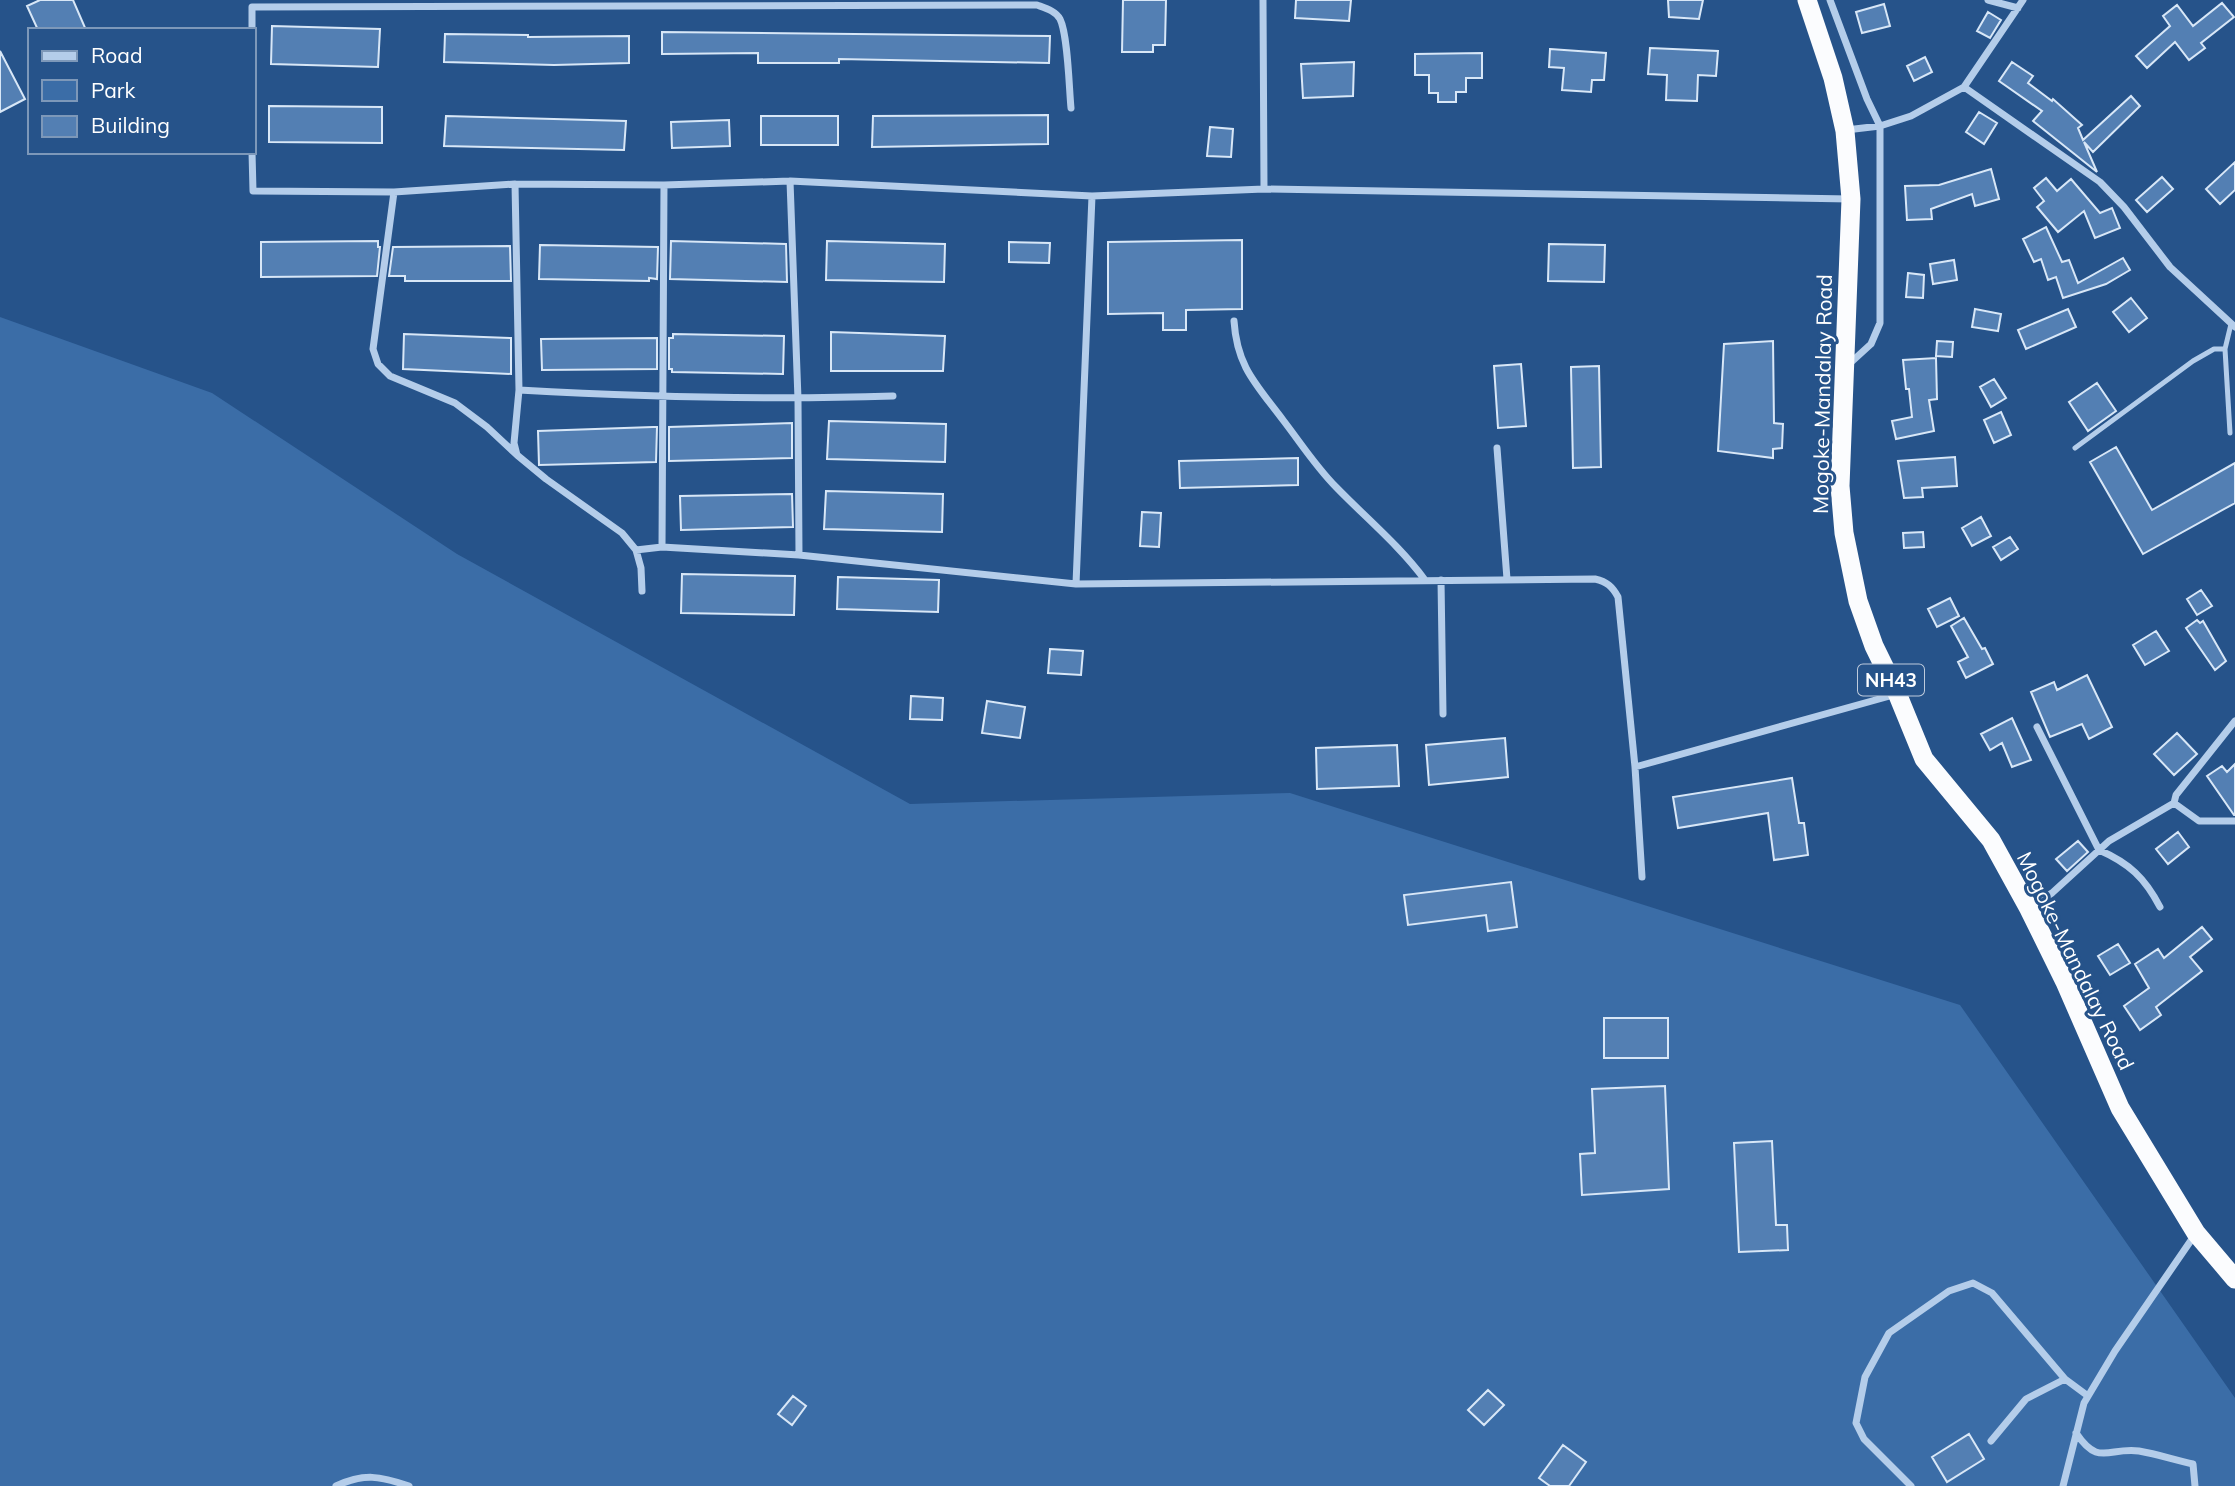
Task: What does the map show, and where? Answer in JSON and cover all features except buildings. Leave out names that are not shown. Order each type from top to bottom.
[{"type":"highway","name":"Mogoke-Mandalay Road","points":[[1807,0],[1833,78],[1845,131],[1851,199],[1840,486],[1844,533],[1858,600],[1874,646],[1924,759],[1991,840],[2065,982],[2120,1108],[2196,1233],[2235,1279]]},
{"type":"street","points":[[1264,0],[1264,189]]},
{"type":"street","points":[[1830,0],[1867,99],[1880,126],[1880,323],[1871,344],[1844,368]]},
{"type":"street","points":[[1988,0],[2018,8]]},
{"type":"street","points":[[1845,131],[1880,126],[1911,116],[1964,87],[2023,0]]},
{"type":"street","points":[[252,28],[252,7],[1037,5],[1050,9],[1060,17],[1071,108]]},
{"type":"street","points":[[1964,87],[2100,181],[2124,207],[2170,267],[2233,325]]},
{"type":"street","points":[[252,154],[253,191],[394,192],[515,184],[664,185],[790,180],[1092,196],[1264,189],[1851,199]]},
{"type":"street","points":[[790,180],[798,399],[799,555]]},
{"type":"street","points":[[515,184],[519,390],[514,443],[517,455]]},
{"type":"street","points":[[662,547],[664,185]]},
{"type":"street","points":[[394,192],[373,349],[378,365],[390,376],[455,403],[547,479],[622,533],[636,550],[641,568],[642,590]]},
{"type":"street","points":[[1076,584],[1092,196]]},
{"type":"street","points":[[1234,321],[1236,345],[1249,376],[1334,485],[1382,530],[1425,580]]},
{"type":"street","points":[[519,390],[661,398],[798,399],[893,396]]},
{"type":"street","points":[[1497,447],[1507,579]]},
{"type":"street","points":[[636,550],[662,547],[799,555],[1076,584],[1507,579],[1595,579],[1606,582],[1618,597],[1635,767],[1642,877]]},
{"type":"street","points":[[1441,580],[1443,714]]},
{"type":"street","points":[[1635,767],[1897,694]]},
{"type":"street","points":[[2029,909],[2052,893],[2109,841],[2174,803],[2176,795],[2235,721]]},
{"type":"street","points":[[2037,727],[2099,850],[2130,867],[2149,886],[2160,907]]},
{"type":"street","points":[[2174,803],[2199,821],[2235,821]]},
{"type":"street","points":[[2063,1486],[2084,1403],[2115,1351],[2196,1233]]},
{"type":"street","points":[[1911,1486],[1864,1439],[1856,1423],[1865,1377],[1889,1333],[1949,1291],[1973,1283],[1992,1293],[2065,1378],[2088,1396]]},
{"type":"street","points":[[1991,1441],[2026,1399],[2065,1378]]},
{"type":"street","points":[[2076,1433],[2087,1449],[2105,1454],[2136,1451],[2193,1464],[2195,1486]]},
{"type":"street","points":[[336,1486],[360,1476],[409,1486]]},
{"type":"lane","points":[[2230,433],[2225,349],[2233,325]]},
{"type":"lane","points":[[2075,448],[2193,361],[2214,349],[2225,349]]},
{"type":"green space","points":[[0,317],[212,393],[457,554],[910,804],[1290,793],[1960,1005],[2235,1398],[2235,1486],[0,1486]]}]
